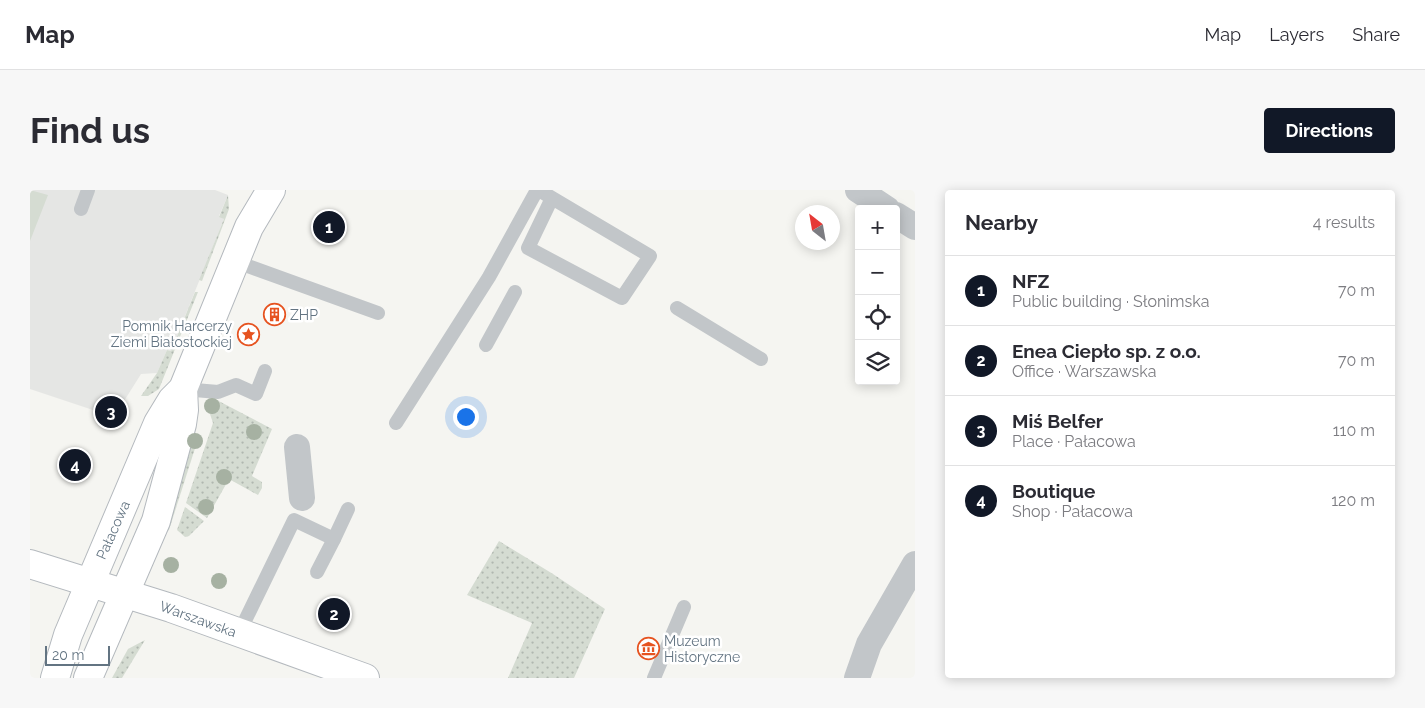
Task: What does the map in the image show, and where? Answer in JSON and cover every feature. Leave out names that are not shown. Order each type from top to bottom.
[{"type":"street","points":[[858,190],[881,205]]},
{"type":"street","name":"Pałacowa","points":[[55,678],[68,635],[117,524],[158,423],[172,400],[183,389],[234,261],[265,192]]},
{"type":"street","points":[[900,218],[915,227]]},
{"type":"street","name":"Pałacowa","points":[[88,678],[156,521],[182,424],[184,410],[183,389]]},
{"type":"street","points":[[297,446],[298,509]]},
{"type":"street","name":"Warszawska","points":[[30,564],[125,594],[366,678]]},
{"type":"street","points":[[857,678],[869,644],[915,564]]},
{"type":"lane","points":[[81,209],[88,190]]},
{"type":"lane","points":[[396,423],[489,277],[538,190],[552,198],[650,256],[622,298],[528,248],[552,198]]},
{"type":"lane","points":[[234,261],[378,313]]},
{"type":"lane","points":[[486,345],[515,292]]},
{"type":"lane","points":[[677,308],[761,359]]},
{"type":"lane","points":[[183,389],[218,392],[236,385],[256,394],[265,371]]},
{"type":"lane","points":[[239,633],[298,509],[334,539]]},
{"type":"lane","points":[[317,572],[348,509]]},
{"type":"lane","points":[[654,678],[684,607]]},
{"type":"shaded area","points":[[30,190],[215,190],[228,195],[219,216],[224,219],[171,351],[167,350],[157,373],[141,374],[114,417],[30,389]]},
{"type":"shaded area","points":[[30,190],[48,195],[30,241]]},
{"type":"shaded area","points":[[228,195],[229,209],[202,281],[199,280],[224,219],[219,217]]},
{"type":"shaded area","points":[[195,292],[198,292],[159,389],[148,396],[141,396],[157,373],[167,350],[171,351]]},
{"type":"shaded area","points":[[211,397],[272,429],[252,476],[262,482],[262,488],[258,495],[229,479],[207,518],[186,503],[213,423],[208,408]]},
{"type":"shaded area","points":[[192,435],[198,439],[169,530],[165,532]]},
{"type":"shaded area","points":[[185,507],[204,521],[189,536],[185,537],[177,530]]},
{"type":"shaded area","points":[[499,541],[605,609],[574,678],[508,678],[532,623],[467,595]]},
{"type":"shaded area","points":[[145,640],[122,678],[112,678],[128,649]]},
{"type":"place","name":"NFZ","points":[[329,227]]},
{"type":"place","name":"ZHP","points":[[274,315]]},
{"type":"place","name":"Pomnik Harcerzy Ziemi Białostockiej","points":[[248,334]]},
{"type":"place","name":"Miś Belfer","points":[[111,412]]},
{"type":"place","name":"Boutique","points":[[75,465]]},
{"type":"place","name":"Enea Ciepło sp. z o.o.","points":[[334,614]]},
{"type":"place","name":"Muzeum Historyczne","points":[[648,649]]}]
